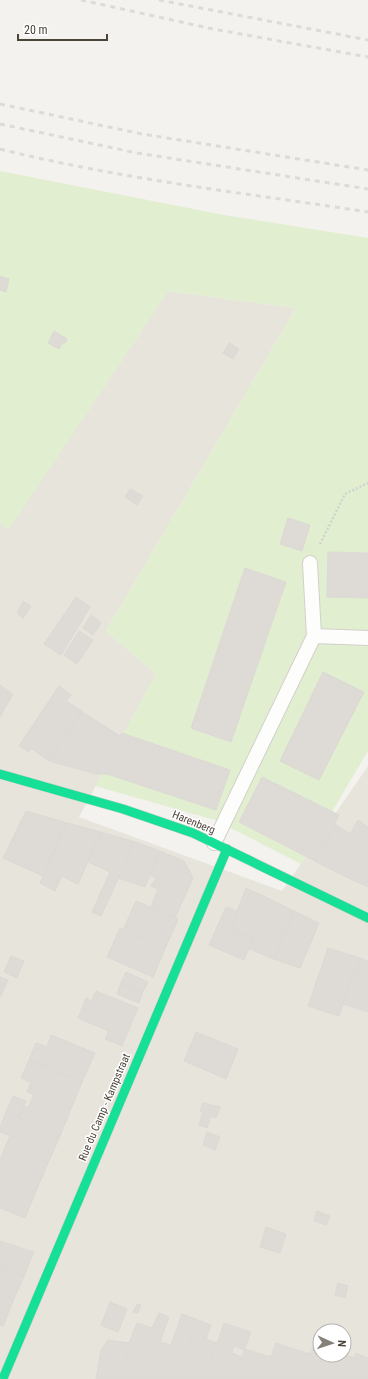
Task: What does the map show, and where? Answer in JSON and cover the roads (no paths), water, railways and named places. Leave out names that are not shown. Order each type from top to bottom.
[{"type":"street","name":"Harenberg","points":[[0,774],[123,809],[193,833],[368,918]]},
{"type":"street","name":"Rue du Camp - Kampstraat","points":[[4,1376],[227,849]]},
{"type":"lane","points":[[214,843],[314,636],[310,563]]},
{"type":"lane","points":[[314,636],[368,638]]},
{"type":"railway","points":[[81,0],[213,29],[368,57]]},
{"type":"railway","points":[[159,0],[368,40]]},
{"type":"railway","points":[[0,104],[142,134],[368,170]]},
{"type":"railway","points":[[0,124],[137,153],[368,189]]},
{"type":"railway","points":[[0,149],[45,160],[137,177],[368,212]]}]
